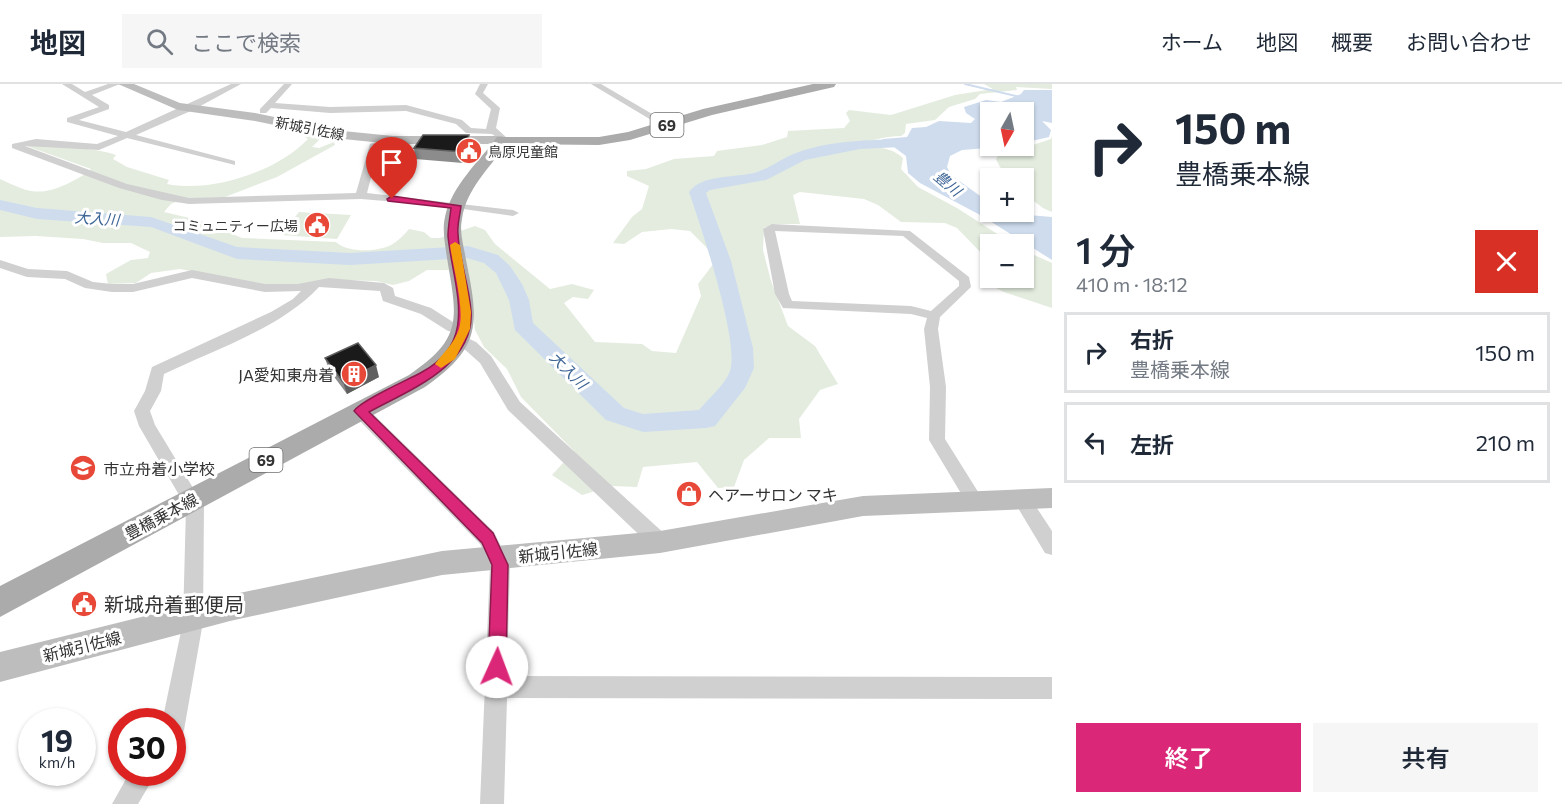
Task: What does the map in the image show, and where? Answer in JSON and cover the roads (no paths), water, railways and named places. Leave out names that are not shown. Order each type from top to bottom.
[{"type":"main road","name":"新城引佐線","points":[[124,84],[165,102],[190,108],[255,117],[343,135],[393,140],[497,136]]},
{"type":"main road","name":"69","points":[[497,136],[599,141],[630,136],[708,112],[830,84]]},
{"type":"main road","points":[[463,334],[465,312],[453,233],[456,206],[497,136]]},
{"type":"main road","name":"豊橋乗本線","points":[[0,602],[432,372],[450,356],[463,334]]},
{"type":"main road","name":"新城引佐線","points":[[0,667],[193,618],[441,563],[660,542],[863,506],[1052,498]]},
{"type":"street","points":[[66,84],[106,107],[70,120],[231,164]]},
{"type":"street","points":[[84,95],[116,84]]},
{"type":"street","points":[[237,84],[190,108],[99,147],[85,149],[31,141],[15,146],[123,186],[162,197],[189,201],[361,196],[513,213]]},
{"type":"street","points":[[255,117],[288,84]]},
{"type":"street","points":[[268,105],[330,110],[406,108],[459,122],[469,131],[497,136],[496,108],[479,94],[484,84]]},
{"type":"street","points":[[595,84],[666,125]]},
{"type":"street","points":[[361,196],[364,176],[375,144],[393,140]]},
{"type":"street","points":[[934,316],[911,310],[788,305],[782,294],[769,229],[783,227],[906,233],[965,280],[965,286],[934,316],[931,329],[938,387],[937,440],[974,500]]},
{"type":"street","points":[[0,264],[27,273],[67,275],[90,285],[112,288],[133,288],[192,274],[265,288],[298,288],[329,282],[384,287],[388,291],[388,298],[426,311],[463,334],[486,361],[514,406],[660,542]]},
{"type":"street","points":[[176,708],[193,618],[193,499],[147,426],[142,411],[153,391],[157,370],[276,315],[298,302],[315,284]]},
{"type":"street","points":[[360,411],[487,538],[498,558],[500,565],[492,804]]},
{"type":"street","points":[[1021,498],[1052,547]]},
{"type":"street","points":[[496,687],[1052,688]]},
{"type":"street","points":[[124,804],[136,786]]},
{"type":"water","points":[[1024,90],[1052,90],[1052,123],[1042,121],[1051,130],[1049,137],[1034,140],[1034,102],[1001,102],[1021,94]]},
{"type":"water","name":"豊川","points":[[986,100],[1001,102],[980,102],[980,149],[962,150],[950,156],[947,167],[951,175],[980,196],[980,215],[920,183],[908,173],[906,156],[894,147],[880,142],[883,139],[907,137],[912,128],[926,127],[939,121],[971,123],[975,119],[966,113],[964,107]]},
{"type":"water","points":[[1034,216],[1052,217],[1052,260],[1034,249],[1034,234],[1011,234],[992,222],[1034,222]]},
{"type":"waterway","points":[[965,84],[1020,97]]},
{"type":"waterway","name":"大入川","points":[[0,205],[37,214],[151,222],[237,253],[350,259],[468,252],[491,259],[503,270],[519,300],[523,325],[615,414],[643,423],[706,419],[737,382],[743,368],[742,348],[722,261],[697,192],[705,186],[760,177],[801,156],[860,145],[916,143]]},
{"type":"place","name":"鳥原児童館","points":[[469,151]]},
{"type":"place","name":"コミュニティー広場","points":[[317,225]]},
{"type":"place","name":"JA愛知東舟着","points":[[354,374]]},
{"type":"place","name":"市立舟着小学校","points":[[83,468]]},
{"type":"place","name":"ヘアーサロン マキ","points":[[689,494]]},
{"type":"place","name":"新城舟着郵便局","points":[[84,604]]}]
